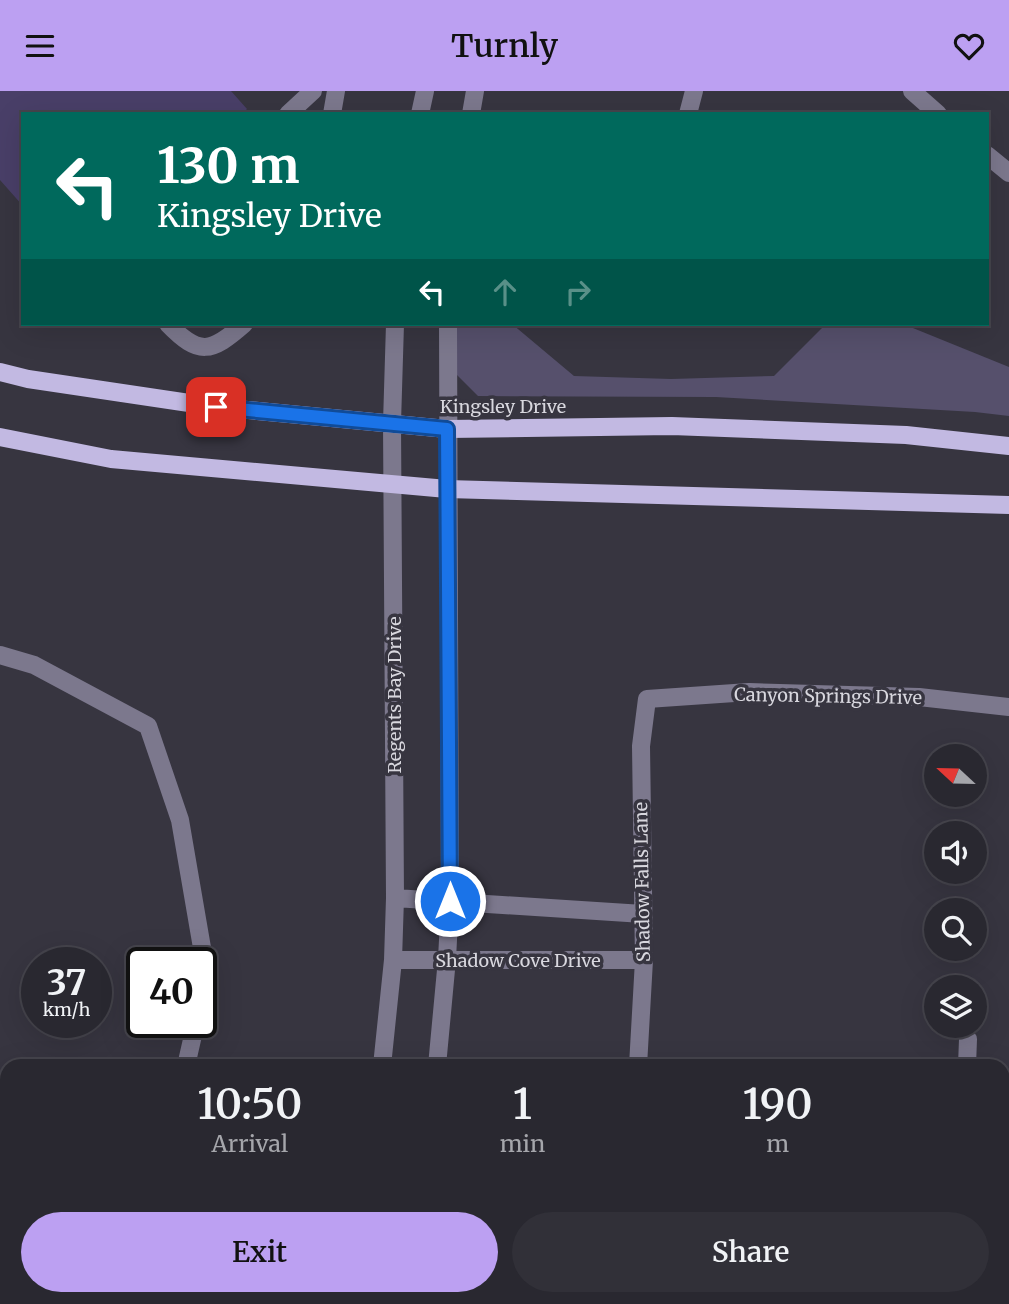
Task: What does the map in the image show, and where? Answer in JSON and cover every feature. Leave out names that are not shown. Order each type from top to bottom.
[{"type":"main road","name":"Kingsley Drive","points":[[0,372],[28,379],[216,407],[447,429],[672,426],[906,435],[1009,446]]},
{"type":"main road","points":[[0,437],[111,460],[447,489],[1009,505]]},
{"type":"street","points":[[290,112],[313,91]]},
{"type":"street","points":[[332,112],[336,91]]},
{"type":"street","points":[[420,112],[425,91]]},
{"type":"street","points":[[471,112],[475,91]]},
{"type":"street","points":[[689,112],[694,91]]},
{"type":"street","points":[[912,91],[936,112]]},
{"type":"street","points":[[989,157],[1009,173]]},
{"type":"street","points":[[170,326],[186,343],[198,347],[212,346],[228,338],[242,326]]},
{"type":"street","name":"Regents Bay Drive","points":[[383,1059],[393,960],[395,898],[392,484],[395,326]]},
{"type":"street","points":[[438,1059],[450,901],[448,326]]},
{"type":"street","points":[[0,655],[33,665],[148,726],[180,820],[202,947]]},
{"type":"street","name":"Canyon Springs Drive","points":[[648,699],[749,692],[919,697],[1009,706]]},
{"type":"street","name":"Shadow Falls Lane","points":[[638,1059],[644,960],[641,746],[648,699]]},
{"type":"street","points":[[395,898],[643,914]]},
{"type":"street","name":"Shadow Cove Drive","points":[[393,960],[644,960]]},
{"type":"street","points":[[188,1059],[192,1038]]},
{"type":"street","points":[[967,1059],[968,1039]]},
{"type":"shaded area","points":[[454,326],[514,326],[574,376],[671,379],[774,376],[824,326],[908,326],[1009,367],[1009,416],[716,397],[478,396],[455,373]]},
{"type":"building","points":[[0,91],[231,91],[247,109],[244,112],[21,112],[21,204],[0,180]]},
{"type":"route","points":[[216,407],[447,429],[450,901]]}]
